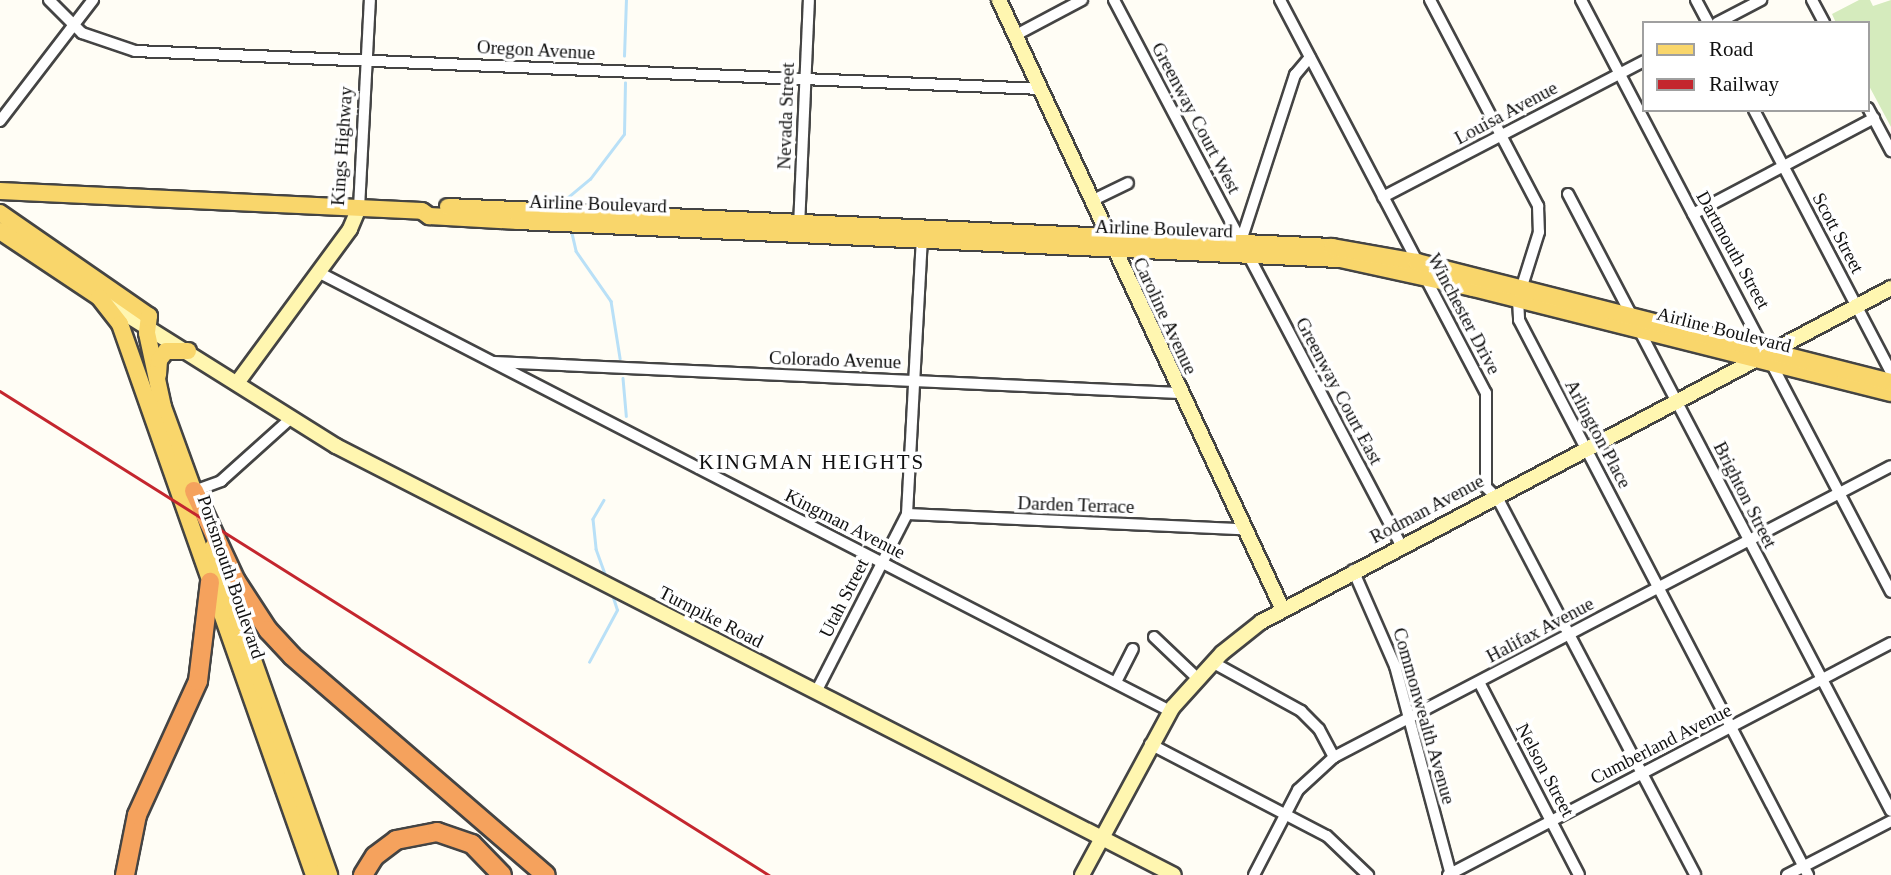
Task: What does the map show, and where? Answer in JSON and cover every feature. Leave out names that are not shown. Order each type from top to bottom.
[{"type":"highway","points":[[194,491],[236,581],[276,639],[318,681],[545,875]]},
{"type":"highway","points":[[125,875],[137,815],[198,681],[210,582]]},
{"type":"highway","points":[[363,875],[386,847],[408,836],[429,832],[472,844],[502,875]]},
{"type":"main road","name":"Airline Boulevard","points":[[0,191],[422,211],[430,206],[519,215],[1244,247],[1332,247],[1636,323],[1891,393]]},
{"type":"main road","points":[[0,213],[147,320]]},
{"type":"main road","name":"Portsmouth Boulevard","points":[[0,231],[99,297],[115,314],[314,875]]},
{"type":"main road","name":"Portsmouth Boulevard","points":[[147,320],[163,407],[328,875]]},
{"type":"main road","points":[[127,342],[135,341],[163,407]]},
{"type":"main road","points":[[159,388],[162,354],[170,349],[188,351]]},
{"type":"main road","name":"Airline Boulevard","points":[[1766,359],[1891,382]]},
{"type":"street","name":"Oregon Avenue","points":[[49,0],[72,27],[96,41],[125,50],[1040,89]]},
{"type":"street","points":[[0,121],[93,0]]},
{"type":"street","name":"Kings Highway","points":[[237,383],[318,272],[359,208],[370,0]]},
{"type":"street","name":"Nevada Street","points":[[799,228],[809,0]]},
{"type":"street","name":"Caroline Avenue","points":[[999,0],[1179,393],[1282,608]]},
{"type":"street","points":[[1014,36],[1082,0]]},
{"type":"street","name":"Greenway Court West","points":[[1114,0],[1244,247]]},
{"type":"street","name":"Winchester Drive","points":[[1280,0],[1486,393],[1489,412],[1482,475],[1695,875]]},
{"type":"street","name":"Arlington Place","points":[[1430,0],[1540,216],[1519,294],[1520,320],[1806,871]]},
{"type":"street","name":"Dartmouth Street","points":[[1581,0],[1766,359],[1891,592]]},
{"type":"street","points":[[1696,0],[1707,21]]},
{"type":"street","points":[[1721,21],[1760,0]]},
{"type":"street","points":[[1812,0],[1823,21]]},
{"type":"street","points":[[1244,247],[1295,75],[1310,57]]},
{"type":"street","name":"Louisa Avenue","points":[[1383,197],[1643,62]]},
{"type":"street","points":[[1870,111],[1891,151]]},
{"type":"street","name":"Scott Street","points":[[1755,112],[1891,372]]},
{"type":"street","points":[[1693,214],[1874,118]]},
{"type":"street","points":[[1091,201],[1128,183]]},
{"type":"street","name":"Brighton Street","points":[[1568,194],[1891,811]]},
{"type":"street","name":"Utah Street","points":[[816,692],[907,514],[922,233]]},
{"type":"street","name":"Greenway Court East","points":[[1244,247],[1401,545]]},
{"type":"street","name":"Kingman Avenue","points":[[318,272],[1170,710]]},
{"type":"street","name":"Rodman Avenue","points":[[1082,875],[1170,710],[1212,662],[1282,608],[1676,400],[1766,359],[1891,288]]},
{"type":"street","name":"Portsmouth Boulevard","points":[[99,297],[147,320]]},
{"type":"street","name":"Turnpike Road","points":[[147,320],[188,351],[290,419],[1174,875]]},
{"type":"street","name":"Turnpike Road","points":[[147,320],[219,364],[237,383]]},
{"type":"street","name":"Colorado Avenue","points":[[490,362],[1179,393]]},
{"type":"street","points":[[194,491],[221,481],[290,419]]},
{"type":"street","name":"Halifax Avenue","points":[[1254,875],[1285,814],[1309,778],[1334,757],[1891,466]]},
{"type":"street","name":"Darden Terrace","points":[[907,514],[1243,529]]},
{"type":"street","name":"Commonwealth Avenue","points":[[1353,570],[1384,634],[1410,718],[1450,874]]},
{"type":"street","points":[[1154,637],[1197,678]]},
{"type":"street","name":"Cumberland Avenue","points":[[1450,874],[1891,643]]},
{"type":"street","points":[[1116,682],[1133,649]]},
{"type":"street","points":[[1212,662],[1301,711],[1319,729],[1334,757]]},
{"type":"street","name":"Nelson Street","points":[[1479,682],[1579,875]]},
{"type":"street","points":[[1150,744],[1341,846],[1368,875]]},
{"type":"street","points":[[1787,875],[1806,871],[1891,821]]},
{"type":"green space","points":[[1859,0],[1870,0],[1873,6],[1891,0],[1891,127],[1870,88],[1870,21],[1835,21],[1832,14]]},
{"type":"waterway","points":[[624,56],[626,0]]},
{"type":"waterway","points":[[567,198],[590,179],[624,134],[625,83]]},
{"type":"waterway","points":[[572,233],[576,251],[611,301],[620,358]]},
{"type":"waterway","points":[[623,378],[626,416]]},
{"type":"waterway","points":[[604,500],[593,519],[596,549],[606,577]]},
{"type":"waterway","points":[[589,662],[617,610],[612,595]]},
{"type":"railway","points":[[0,391],[769,875]]},
{"type":"district","name":"KINGMAN HEIGHTS","points":[[812,462]]}]
